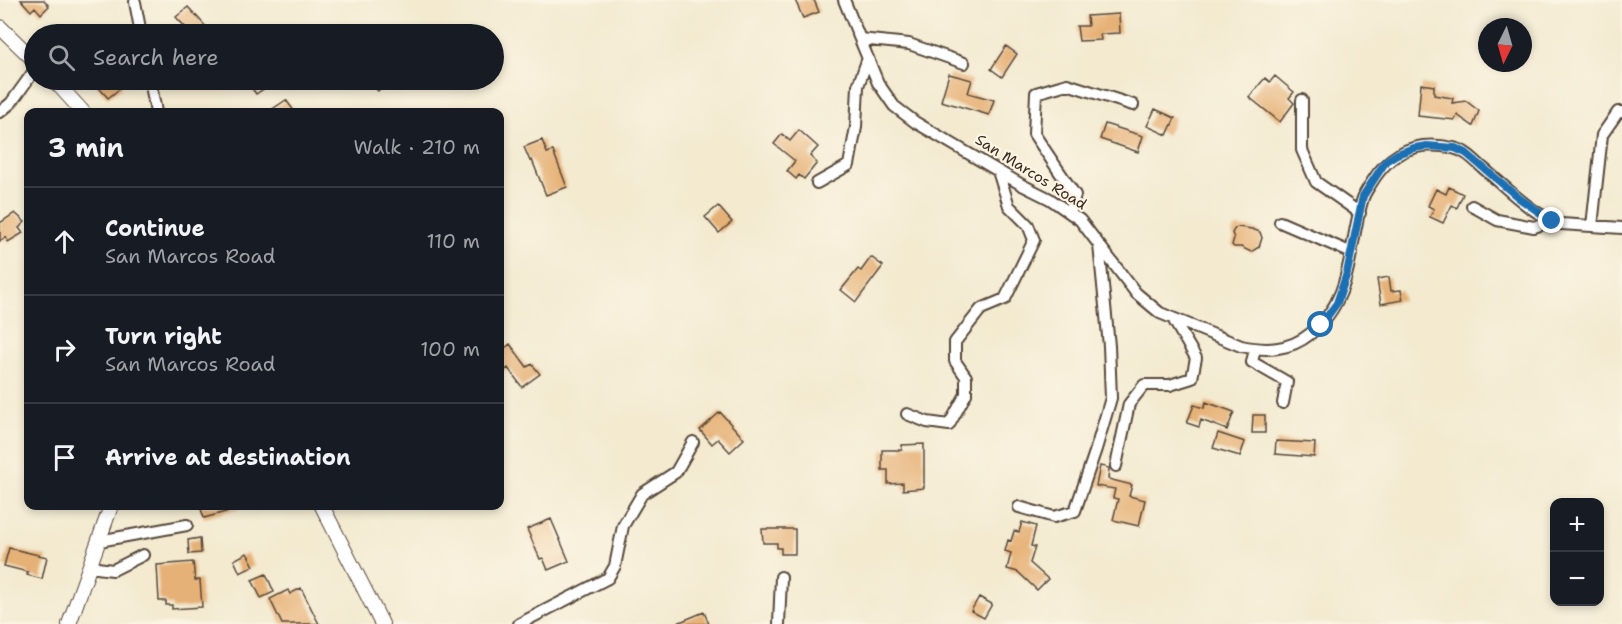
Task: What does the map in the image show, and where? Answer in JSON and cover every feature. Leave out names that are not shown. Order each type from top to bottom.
[{"type":"street","name":"San Marcos Road","points":[[844,0],[878,83],[894,106],[915,122],[1050,199],[1080,220],[1144,301],[1160,313],[1240,346],[1255,349],[1281,349],[1301,342],[1321,325],[1337,303],[1347,273],[1363,196],[1386,161],[1414,148],[1434,146],[1455,148],[1466,153],[1519,198],[1552,221],[1561,224],[1622,228]]},
{"type":"street","points":[[135,2],[139,24]]},
{"type":"street","points":[[0,27],[24,50]]},
{"type":"street","points":[[860,39],[909,44],[964,63]]},
{"type":"street","points":[[817,183],[849,165],[856,127],[858,86],[868,58]]},
{"type":"street","points":[[1070,213],[1076,195],[1034,134],[1036,93],[1067,84],[1133,105]]},
{"type":"street","points":[[0,112],[11,103],[24,85]]},
{"type":"street","points":[[63,90],[79,108]]},
{"type":"street","points":[[152,90],[155,108]]},
{"type":"street","points":[[1302,100],[1302,150],[1316,182],[1360,213]]},
{"type":"street","points":[[1592,226],[1602,135],[1618,112],[1622,112]]},
{"type":"street","points":[[907,414],[927,422],[949,425],[966,394],[966,376],[955,361],[956,342],[981,309],[1005,299],[1034,240],[1028,225],[1009,206],[998,171]]},
{"type":"street","points":[[1472,206],[1497,220],[1534,227],[1552,221]]},
{"type":"street","points":[[1280,222],[1352,253]]},
{"type":"street","points":[[1019,507],[1054,517],[1075,511],[1096,449],[1111,398],[1109,346],[1099,244]]},
{"type":"street","points":[[1116,466],[1129,404],[1144,385],[1170,385],[1192,378],[1196,358],[1173,318]]},
{"type":"street","points":[[1255,349],[1252,362],[1287,382],[1283,403]]},
{"type":"street","points":[[519,624],[608,578],[615,566],[623,526],[642,494],[676,472],[693,442]]},
{"type":"street","points":[[69,624],[110,510]]},
{"type":"street","points":[[324,510],[382,624]]},
{"type":"street","points":[[99,541],[187,525]]},
{"type":"street","points":[[89,567],[113,570],[143,555]]},
{"type":"street","points":[[779,624],[781,577]]},
{"type":"building","points":[[21,0],[44,0],[49,6],[41,14],[35,7],[31,11]]},
{"type":"building","points":[[795,0],[814,0],[819,12],[803,18]]},
{"type":"building","points":[[188,7],[203,24],[182,24],[176,17]]},
{"type":"building","points":[[1119,14],[1120,33],[1100,34],[1101,40],[1079,41],[1077,26],[1088,26],[1087,16]]},
{"type":"building","points":[[1006,46],[1017,54],[1002,77],[991,69]]},
{"type":"building","points":[[949,74],[972,80],[968,93],[994,100],[989,115],[941,101]]},
{"type":"building","points":[[1275,76],[1294,92],[1289,98],[1294,103],[1280,122],[1249,97],[1265,78],[1270,82]]},
{"type":"building","points":[[1421,84],[1434,86],[1434,95],[1453,98],[1452,103],[1466,101],[1479,111],[1473,126],[1457,115],[1455,120],[1418,116]]},
{"type":"building","points":[[101,90],[118,90],[108,98]]},
{"type":"building","points":[[286,100],[292,108],[274,108]]},
{"type":"building","points":[[1155,109],[1175,118],[1167,135],[1147,126]]},
{"type":"building","points":[[1105,124],[1143,136],[1138,152],[1100,139]]},
{"type":"building","points":[[799,130],[818,147],[810,156],[817,163],[804,179],[799,175],[796,179],[787,171],[795,161],[774,144],[782,134],[790,141]]},
{"type":"building","points":[[542,140],[547,153],[553,151],[567,187],[546,195],[532,160],[530,161],[524,147]]},
{"type":"building","points":[[1449,187],[1463,194],[1457,208],[1452,205],[1443,223],[1430,217],[1434,209],[1428,206],[1436,189],[1446,194]]},
{"type":"building","points":[[718,206],[732,222],[719,233],[705,217]]},
{"type":"building","points":[[15,213],[24,221],[19,228],[23,233],[8,242],[6,237],[0,241],[0,223]]},
{"type":"building","points":[[1238,227],[1260,232],[1262,238],[1259,247],[1251,252],[1241,247],[1234,247],[1232,233]]},
{"type":"building","points":[[871,257],[883,266],[856,302],[841,290],[858,269],[861,271]]},
{"type":"building","points":[[1389,277],[1391,291],[1401,290],[1403,300],[1381,304],[1377,279]]},
{"type":"building","points":[[510,344],[527,367],[532,364],[540,374],[522,387],[508,368],[504,371],[504,349]]},
{"type":"building","points":[[1206,402],[1234,412],[1227,430],[1201,420],[1199,427],[1187,423],[1194,405],[1204,408]]},
{"type":"building","points":[[720,412],[744,439],[730,452],[718,439],[712,444],[700,430]]},
{"type":"building","points":[[1253,415],[1265,415],[1265,433],[1252,433]]},
{"type":"building","points":[[1218,433],[1245,442],[1240,456],[1213,448]]},
{"type":"building","points":[[1276,441],[1315,443],[1314,457],[1275,454]]},
{"type":"building","points":[[924,444],[924,488],[903,490],[903,483],[888,484],[888,470],[882,470],[882,450],[902,450],[902,445]]},
{"type":"building","points":[[1100,466],[1109,468],[1108,479],[1132,485],[1129,496],[1145,500],[1139,526],[1113,520],[1118,499],[1113,498],[1115,489],[1096,486]]},
{"type":"building","points":[[201,510],[233,510],[204,518]]},
{"type":"building","points":[[551,519],[569,561],[548,570],[543,558],[540,559],[527,529]]},
{"type":"building","points":[[1022,522],[1036,526],[1031,546],[1035,547],[1030,563],[1048,579],[1037,590],[1018,572],[1007,569],[1011,553],[1005,551],[1008,540],[1011,541],[1014,531],[1019,532]]},
{"type":"building","points":[[762,529],[795,529],[795,554],[781,554],[781,548],[777,548],[777,543],[763,543]]},
{"type":"building","points":[[200,538],[201,553],[189,554],[188,540]]},
{"type":"building","points":[[9,548],[47,557],[42,579],[27,575],[28,572],[4,566]]},
{"type":"building","points":[[247,553],[254,566],[240,573],[234,560]]},
{"type":"building","points":[[193,562],[195,580],[200,580],[202,607],[172,609],[172,605],[166,605],[166,601],[159,601],[157,565]]},
{"type":"building","points":[[266,574],[274,592],[261,598],[252,580]]},
{"type":"building","points":[[301,588],[319,624],[282,624],[270,599],[288,590],[290,594]]},
{"type":"building","points":[[979,597],[992,604],[984,618],[971,611]]},
{"type":"building","points":[[704,612],[709,624],[675,624]]},
{"type":"route","points":[[1321,325],[1337,303],[1347,273],[1363,196],[1386,161],[1397,154],[1427,146],[1455,148],[1466,153],[1519,198],[1552,221]]}]
